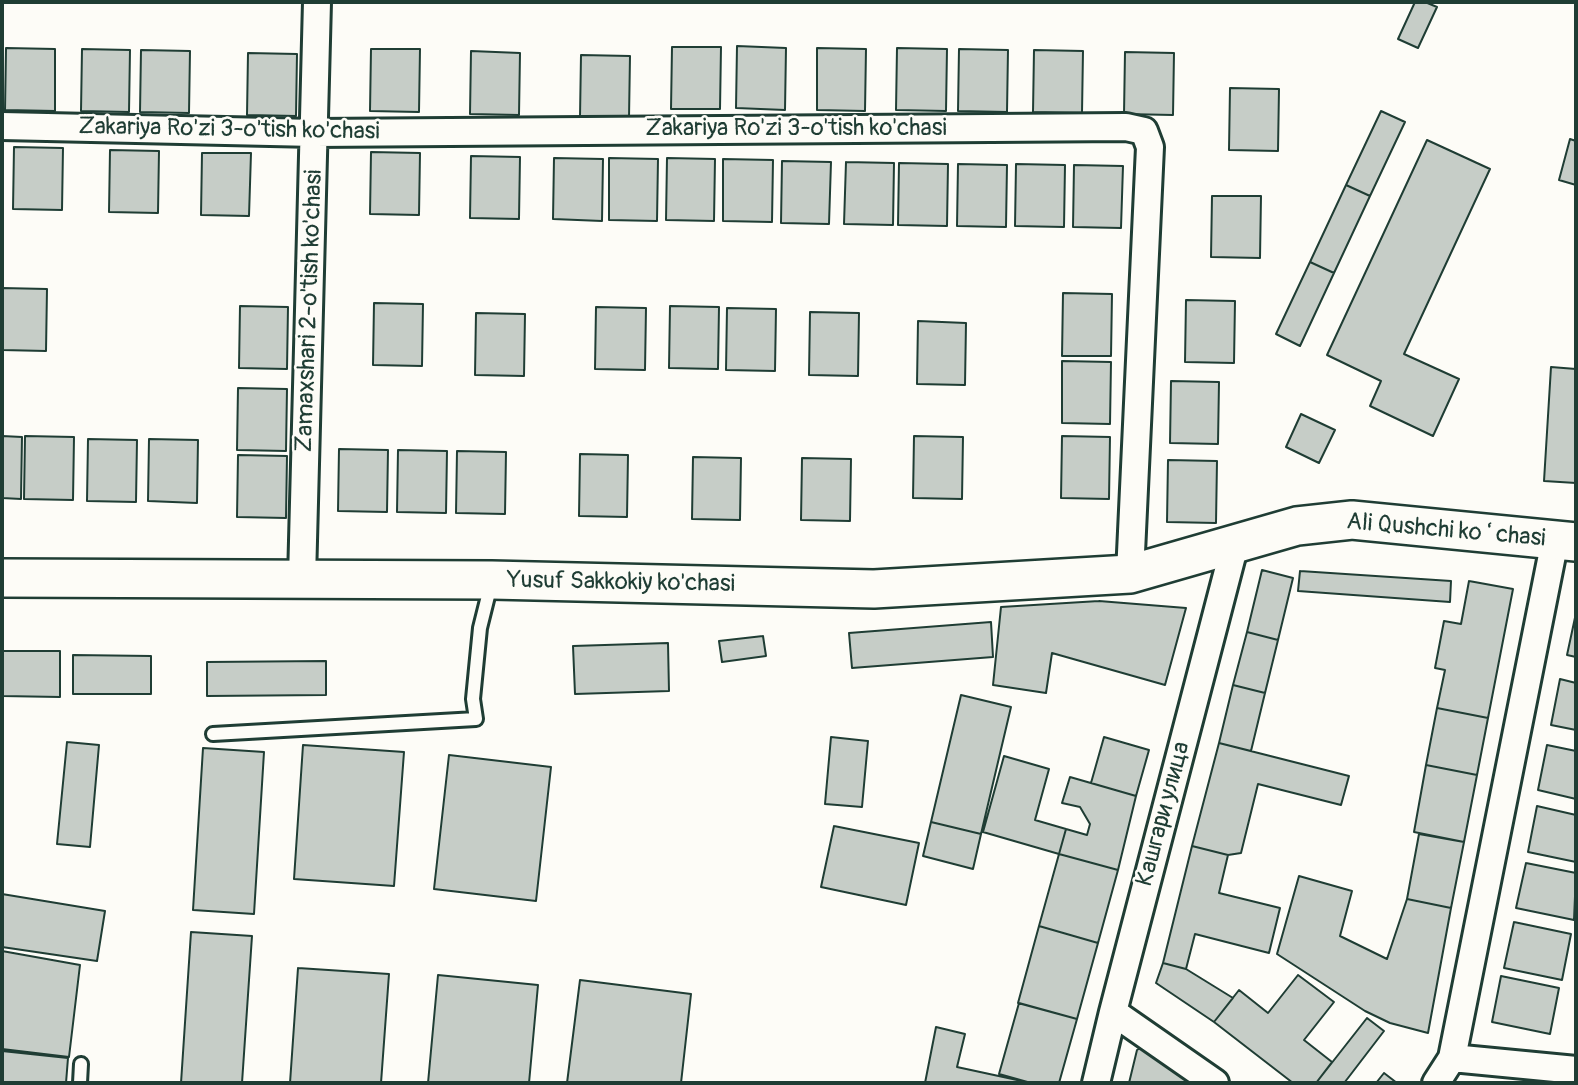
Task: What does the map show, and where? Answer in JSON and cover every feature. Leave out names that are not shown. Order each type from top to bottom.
[{"type":"main road","name":"Ali Qushchi koʻchasi","points":[[1235,544],[1297,526],[1352,520],[1565,541]]},
{"type":"main road","name":"Yusuf Sakkokiy ko'chasi","points":[[2,578],[492,580],[874,589],[1130,574],[1235,544]]},
{"type":"street","name":"Zamaxshari 2-o'tish ko'chasi","points":[[302,579],[317,2]]},
{"type":"street","name":"Zakariya Ro'zi 3-o'tish ko'chasi","points":[[2,127],[315,133],[1126,127],[1144,131],[1150,147],[1130,574]]},
{"type":"street","points":[[1436,1083],[1452,1058],[1565,541]]},
{"type":"street","name":"Кашгари улица","points":[[1096,1083],[1112,1012],[1235,544]]},
{"type":"street","points":[[1112,1012],[1215,1083]]},
{"type":"street","points":[[1452,1058],[1576,1070]]},
{"type":"lane","points":[[213,734],[476,719],[473,699],[480,628],[492,580]]},
{"type":"lane","points":[[79,1083],[81,1064]]},
{"type":"building","points":[[1415,2],[1425,2],[1437,7],[1418,48],[1398,39]]},
{"type":"building","points":[[737,46],[786,48],[785,110],[736,108]]},
{"type":"building","points":[[672,47],[721,47],[720,109],[671,109]]},
{"type":"building","points":[[6,48],[55,49],[55,111],[5,110]]},
{"type":"building","points":[[817,48],[866,49],[865,111],[817,110]]},
{"type":"building","points":[[897,48],[947,49],[946,111],[896,110]]},
{"type":"building","points":[[82,49],[130,50],[129,112],[81,111]]},
{"type":"building","points":[[371,49],[420,49],[419,112],[370,111]]},
{"type":"building","points":[[959,49],[1008,50],[1007,112],[958,111]]},
{"type":"building","points":[[141,50],[190,51],[189,113],[140,112]]},
{"type":"building","points":[[1034,50],[1083,51],[1082,113],[1033,112]]},
{"type":"building","points":[[471,51],[520,53],[519,115],[470,114]]},
{"type":"building","points":[[1125,52],[1174,53],[1173,115],[1124,114]]},
{"type":"building","points":[[248,53],[297,54],[296,116],[247,115]]},
{"type":"building","points":[[581,55],[630,56],[629,118],[580,117]]},
{"type":"building","points":[[1230,88],[1279,89],[1278,151],[1229,150]]},
{"type":"building","points":[[1381,111],[1405,122],[1370,196],[1346,185]]},
{"type":"building","points":[[1570,139],[1576,141],[1576,185],[1559,180]]},
{"type":"building","points":[[1427,140],[1490,169],[1404,354],[1459,379],[1433,436],[1370,406],[1381,381],[1327,355]]},
{"type":"building","points":[[14,147],[63,148],[62,210],[13,209]]},
{"type":"building","points":[[110,150],[159,151],[158,213],[109,212]]},
{"type":"building","points":[[371,152],[420,153],[419,215],[370,214]]},
{"type":"building","points":[[202,153],[251,153],[249,216],[201,215]]},
{"type":"building","points":[[471,156],[520,157],[519,219],[470,218]]},
{"type":"building","points":[[554,158],[603,159],[602,221],[553,219]]},
{"type":"building","points":[[609,158],[658,159],[657,221],[609,220]]},
{"type":"building","points":[[667,158],[715,159],[714,221],[666,220]]},
{"type":"building","points":[[723,159],[773,160],[772,222],[723,221]]},
{"type":"building","points":[[782,161],[831,162],[829,224],[781,223]]},
{"type":"building","points":[[846,162],[894,163],[893,225],[844,224]]},
{"type":"building","points":[[899,163],[948,164],[947,226],[898,225]]},
{"type":"building","points":[[958,164],[1007,165],[1006,227],[957,226]]},
{"type":"building","points":[[1016,164],[1065,165],[1064,227],[1015,226]]},
{"type":"building","points":[[1074,165],[1123,166],[1121,228],[1073,227]]},
{"type":"building","points":[[1346,185],[1370,196],[1334,273],[1310,262]]},
{"type":"building","points":[[1212,196],[1261,196],[1260,258],[1211,257]]},
{"type":"building","points":[[1310,262],[1334,273],[1300,346],[1276,334]]},
{"type":"building","points":[[2,288],[47,289],[46,351],[2,350]]},
{"type":"building","points":[[1063,293],[1112,294],[1111,356],[1062,356]]},
{"type":"building","points":[[1186,300],[1235,301],[1234,363],[1185,362]]},
{"type":"building","points":[[374,303],[423,304],[422,366],[373,365]]},
{"type":"building","points":[[240,306],[288,307],[287,369],[239,368]]},
{"type":"building","points":[[670,306],[719,307],[718,369],[669,368]]},
{"type":"building","points":[[596,307],[646,308],[645,370],[595,369]]},
{"type":"building","points":[[727,308],[776,309],[775,371],[726,370]]},
{"type":"building","points":[[810,312],[859,313],[858,376],[809,375]]},
{"type":"building","points":[[476,313],[525,314],[524,376],[475,375]]},
{"type":"building","points":[[918,321],[966,323],[965,385],[917,384]]},
{"type":"building","points":[[1062,361],[1111,362],[1110,424],[1062,423]]},
{"type":"building","points":[[1551,367],[1576,369],[1576,483],[1544,481]]},
{"type":"building","points":[[1171,381],[1219,382],[1218,444],[1170,443]]},
{"type":"building","points":[[238,388],[287,389],[286,451],[237,450]]},
{"type":"building","points":[[1301,414],[1335,430],[1319,463],[1286,447]]},
{"type":"building","points":[[2,436],[22,437],[21,499],[2,498]]},
{"type":"building","points":[[25,436],[74,437],[73,500],[24,499]]},
{"type":"building","points":[[914,436],[963,437],[962,499],[913,498]]},
{"type":"building","points":[[1062,436],[1110,437],[1109,499],[1061,498]]},
{"type":"building","points":[[88,439],[137,440],[136,502],[87,501]]},
{"type":"building","points":[[149,439],[198,440],[197,503],[148,501]]},
{"type":"building","points":[[339,449],[388,450],[387,512],[338,511]]},
{"type":"building","points":[[398,450],[447,451],[446,513],[397,512]]},
{"type":"building","points":[[457,451],[506,452],[505,514],[456,513]]},
{"type":"building","points":[[580,454],[628,455],[627,517],[579,516]]},
{"type":"building","points":[[238,455],[287,456],[286,518],[237,517]]},
{"type":"building","points":[[693,457],[741,458],[740,520],[692,519]]},
{"type":"building","points":[[802,458],[851,459],[850,521],[801,520]]},
{"type":"building","points":[[1168,460],[1217,461],[1216,523],[1167,522]]},
{"type":"building","points":[[1262,570],[1293,578],[1278,640],[1247,632]]},
{"type":"building","points":[[1300,571],[1451,581],[1450,602],[1298,591]]},
{"type":"building","points":[[1469,581],[1513,589],[1488,718],[1437,708],[1445,670],[1435,668],[1444,621],[1461,624]]},
{"type":"building","points":[[1099,601],[1186,608],[1165,685],[1052,653],[1046,693],[993,685],[1001,607]]},
{"type":"building","points":[[1576,613],[1576,657],[1567,655]]},
{"type":"building","points":[[991,622],[993,657],[852,668],[849,633]]},
{"type":"building","points":[[1247,632],[1278,640],[1265,693],[1233,685]]},
{"type":"building","points":[[763,636],[766,656],[722,662],[719,641]]},
{"type":"building","points":[[668,643],[669,691],[575,694],[573,646]]},
{"type":"building","points":[[2,651],[60,651],[60,697],[2,696]]},
{"type":"building","points":[[73,655],[151,656],[151,694],[73,694]]},
{"type":"building","points":[[326,661],[326,695],[207,696],[207,662]]},
{"type":"building","points":[[1560,679],[1576,683],[1576,730],[1551,725]]},
{"type":"building","points":[[1233,685],[1265,693],[1251,751],[1219,743]]},
{"type":"building","points":[[961,695],[1011,707],[981,834],[931,822]]},
{"type":"building","points":[[1437,708],[1488,718],[1477,775],[1426,765]]},
{"type":"building","points":[[831,737],[868,741],[862,807],[825,804]]},
{"type":"building","points":[[1104,737],[1149,750],[1136,796],[1091,783]]},
{"type":"building","points":[[67,742],[99,745],[90,847],[57,844]]},
{"type":"building","points":[[1219,743],[1349,776],[1341,805],[1258,784],[1241,853],[1228,855],[1192,846]]},
{"type":"building","points":[[303,745],[404,752],[394,886],[294,879]]},
{"type":"building","points":[[1547,745],[1576,751],[1576,799],[1538,790]]},
{"type":"building","points":[[203,748],[264,752],[254,914],[193,910]]},
{"type":"building","points":[[449,755],[551,767],[536,901],[434,889]]},
{"type":"building","points":[[1004,756],[1049,769],[1035,820],[1066,829],[1059,854],[983,832]]},
{"type":"building","points":[[1426,765],[1477,775],[1464,842],[1414,832]]},
{"type":"building","points":[[1070,777],[1136,796],[1118,870],[1059,854],[1066,829],[1087,835],[1090,824],[1080,807],[1062,803]]},
{"type":"building","points":[[1537,806],[1576,815],[1576,862],[1528,852]]},
{"type":"building","points":[[931,822],[981,834],[973,869],[923,856]]},
{"type":"building","points":[[834,826],[919,843],[906,905],[821,887]]},
{"type":"building","points":[[1419,834],[1464,842],[1451,908],[1407,899]]},
{"type":"building","points":[[1192,846],[1228,855],[1219,893],[1280,908],[1269,953],[1195,934],[1186,969],[1163,963]]},
{"type":"building","points":[[1059,854],[1118,870],[1098,943],[1039,926]]},
{"type":"building","points":[[1526,863],[1576,873],[1574,920],[1516,908]]},
{"type":"building","points":[[1299,876],[1352,891],[1340,936],[1387,959],[1407,899],[1451,908],[1428,1033],[1390,1023],[1365,1011],[1277,954]]},
{"type":"building","points":[[2,894],[105,911],[97,961],[2,947]]},
{"type":"building","points":[[1514,922],[1571,934],[1562,980],[1504,968]]},
{"type":"building","points":[[1039,926],[1098,943],[1077,1019],[1018,1003]]},
{"type":"building","points":[[191,932],[252,936],[242,1083],[181,1083]]},
{"type":"building","points":[[2,951],[80,965],[69,1057],[2,1049]]},
{"type":"building","points":[[1163,963],[1186,969],[1233,998],[1214,1022],[1156,983]]},
{"type":"building","points":[[298,968],[389,974],[381,1083],[290,1083]]},
{"type":"building","points":[[438,975],[538,985],[529,1083],[428,1083]]},
{"type":"building","points":[[1298,975],[1334,1002],[1304,1040],[1332,1062],[1316,1083],[1293,1083],[1214,1022],[1239,990],[1268,1013]]},
{"type":"building","points":[[1501,976],[1559,988],[1550,1034],[1492,1022]]},
{"type":"building","points":[[580,980],[691,994],[681,1083],[567,1083]]},
{"type":"building","points":[[1019,1003],[1077,1019],[1059,1083],[1031,1083],[999,1074]]},
{"type":"building","points":[[1367,1018],[1384,1031],[1348,1078],[1344,1083],[1316,1083]]},
{"type":"building","points":[[936,1027],[965,1034],[957,1067],[1031,1083],[925,1083]]},
{"type":"building","points":[[1149,1043],[1198,1083],[1129,1083],[1137,1050]]},
{"type":"building","points":[[2,1051],[68,1058],[66,1083],[2,1083]]},
{"type":"building","points":[[1384,1073],[1397,1083],[1376,1083]]}]
